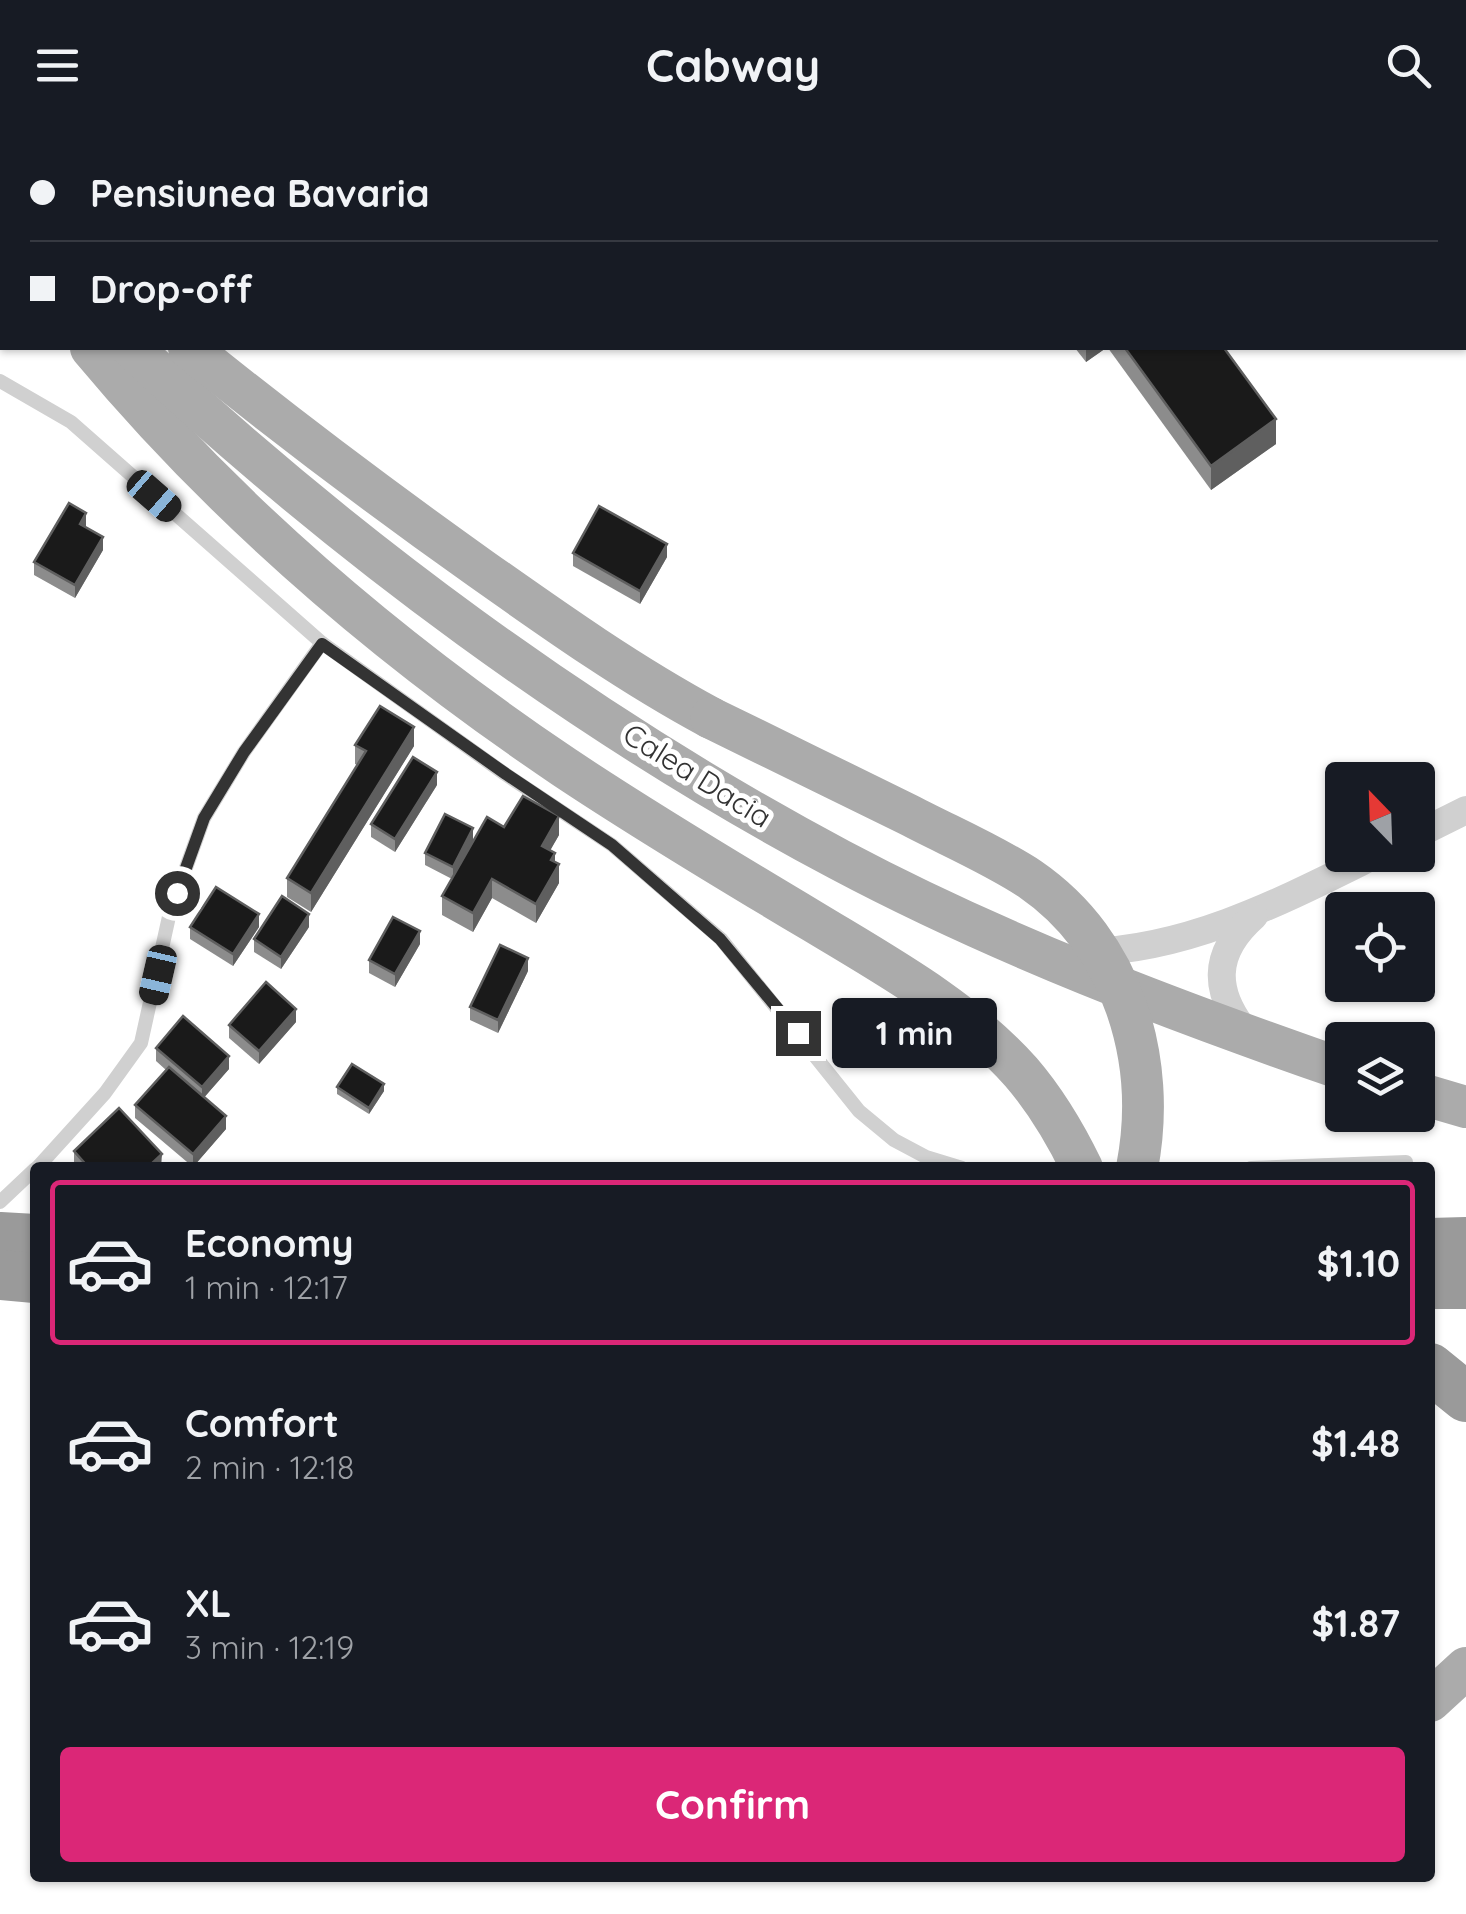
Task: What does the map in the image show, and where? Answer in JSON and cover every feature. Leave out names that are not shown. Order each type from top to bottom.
[{"type":"highway","points":[[0,1237],[30,1239]]},
{"type":"highway","points":[[1435,1243],[1466,1242]]},
{"type":"highway","points":[[0,1275],[30,1278]]},
{"type":"highway","points":[[1435,1284],[1466,1284]]},
{"type":"highway","points":[[1435,1372],[1466,1397]]},
{"type":"main road","points":[[93,350],[184,453],[245,513],[322,581],[527,741],[638,814],[887,966],[984,1037],[1045,1101],[1079,1162]]},
{"type":"main road","name":"Calea Dacia","points":[[134,350],[337,524],[474,630],[700,779],[843,862],[1039,953],[1325,1062]]},
{"type":"main road","points":[[192,350],[406,515],[557,622],[676,699],[976,849],[1030,880],[1075,920],[1109,967],[1137,1042],[1145,1108],[1138,1162]]},
{"type":"main road","points":[[1435,1098],[1466,1107]]},
{"type":"main road","points":[[1435,1696],[1466,1668]]},
{"type":"street","points":[[1435,826],[1466,810]]},
{"type":"street","points":[[1039,953],[1096,952],[1153,944],[1209,930],[1339,872]]},
{"type":"street","points":[[1250,1036],[1230,1013],[1221,984],[1224,954],[1237,932],[1262,909]]},
{"type":"lane","points":[[0,382],[70,422],[322,644],[612,845],[720,939],[859,1111],[894,1140],[942,1162]]},
{"type":"lane","points":[[42,1162],[105,1094],[141,1043],[170,912],[204,818],[244,752],[322,644]]},
{"type":"lane","points":[[0,1202],[30,1174]]},
{"type":"building","points":[[1126,350],[1225,350],[1276,419],[1211,466]]},
{"type":"building","points":[[69,503],[86,513],[80,524],[103,537],[75,585],[34,562]]},
{"type":"building","points":[[599,506],[667,544],[640,591],[573,553]]},
{"type":"building","points":[[380,706],[414,727],[311,893],[287,878],[366,751],[355,745]]},
{"type":"building","points":[[413,757],[437,772],[395,839],[371,824]]},
{"type":"building","points":[[523,796],[559,816],[542,846],[555,853],[551,860],[559,864],[536,904],[492,879],[473,913],[442,896],[487,817],[504,827]]},
{"type":"building","points":[[445,814],[473,828],[453,867],[425,853]]},
{"type":"building","points":[[216,887],[259,914],[233,954],[190,927]]},
{"type":"building","points":[[282,896],[309,914],[281,957],[254,939]]},
{"type":"building","points":[[393,917],[420,931],[395,974],[369,960]]},
{"type":"building","points":[[500,945],[528,958],[498,1020],[470,1007]]},
{"type":"building","points":[[266,982],[296,1009],[259,1051],[229,1025]]},
{"type":"building","points":[[183,1016],[229,1056],[202,1087],[156,1048]]},
{"type":"building","points":[[352,1064],[384,1084],[369,1108],[337,1087]]},
{"type":"building","points":[[169,1067],[226,1116],[193,1154],[135,1105]]},
{"type":"building","points":[[119,1108],[162,1154],[153,1162],[84,1162],[74,1151]]},
{"type":"route","points":[[177,893],[204,818],[244,752],[322,644],[612,845],[720,939],[798,1033]]}]
